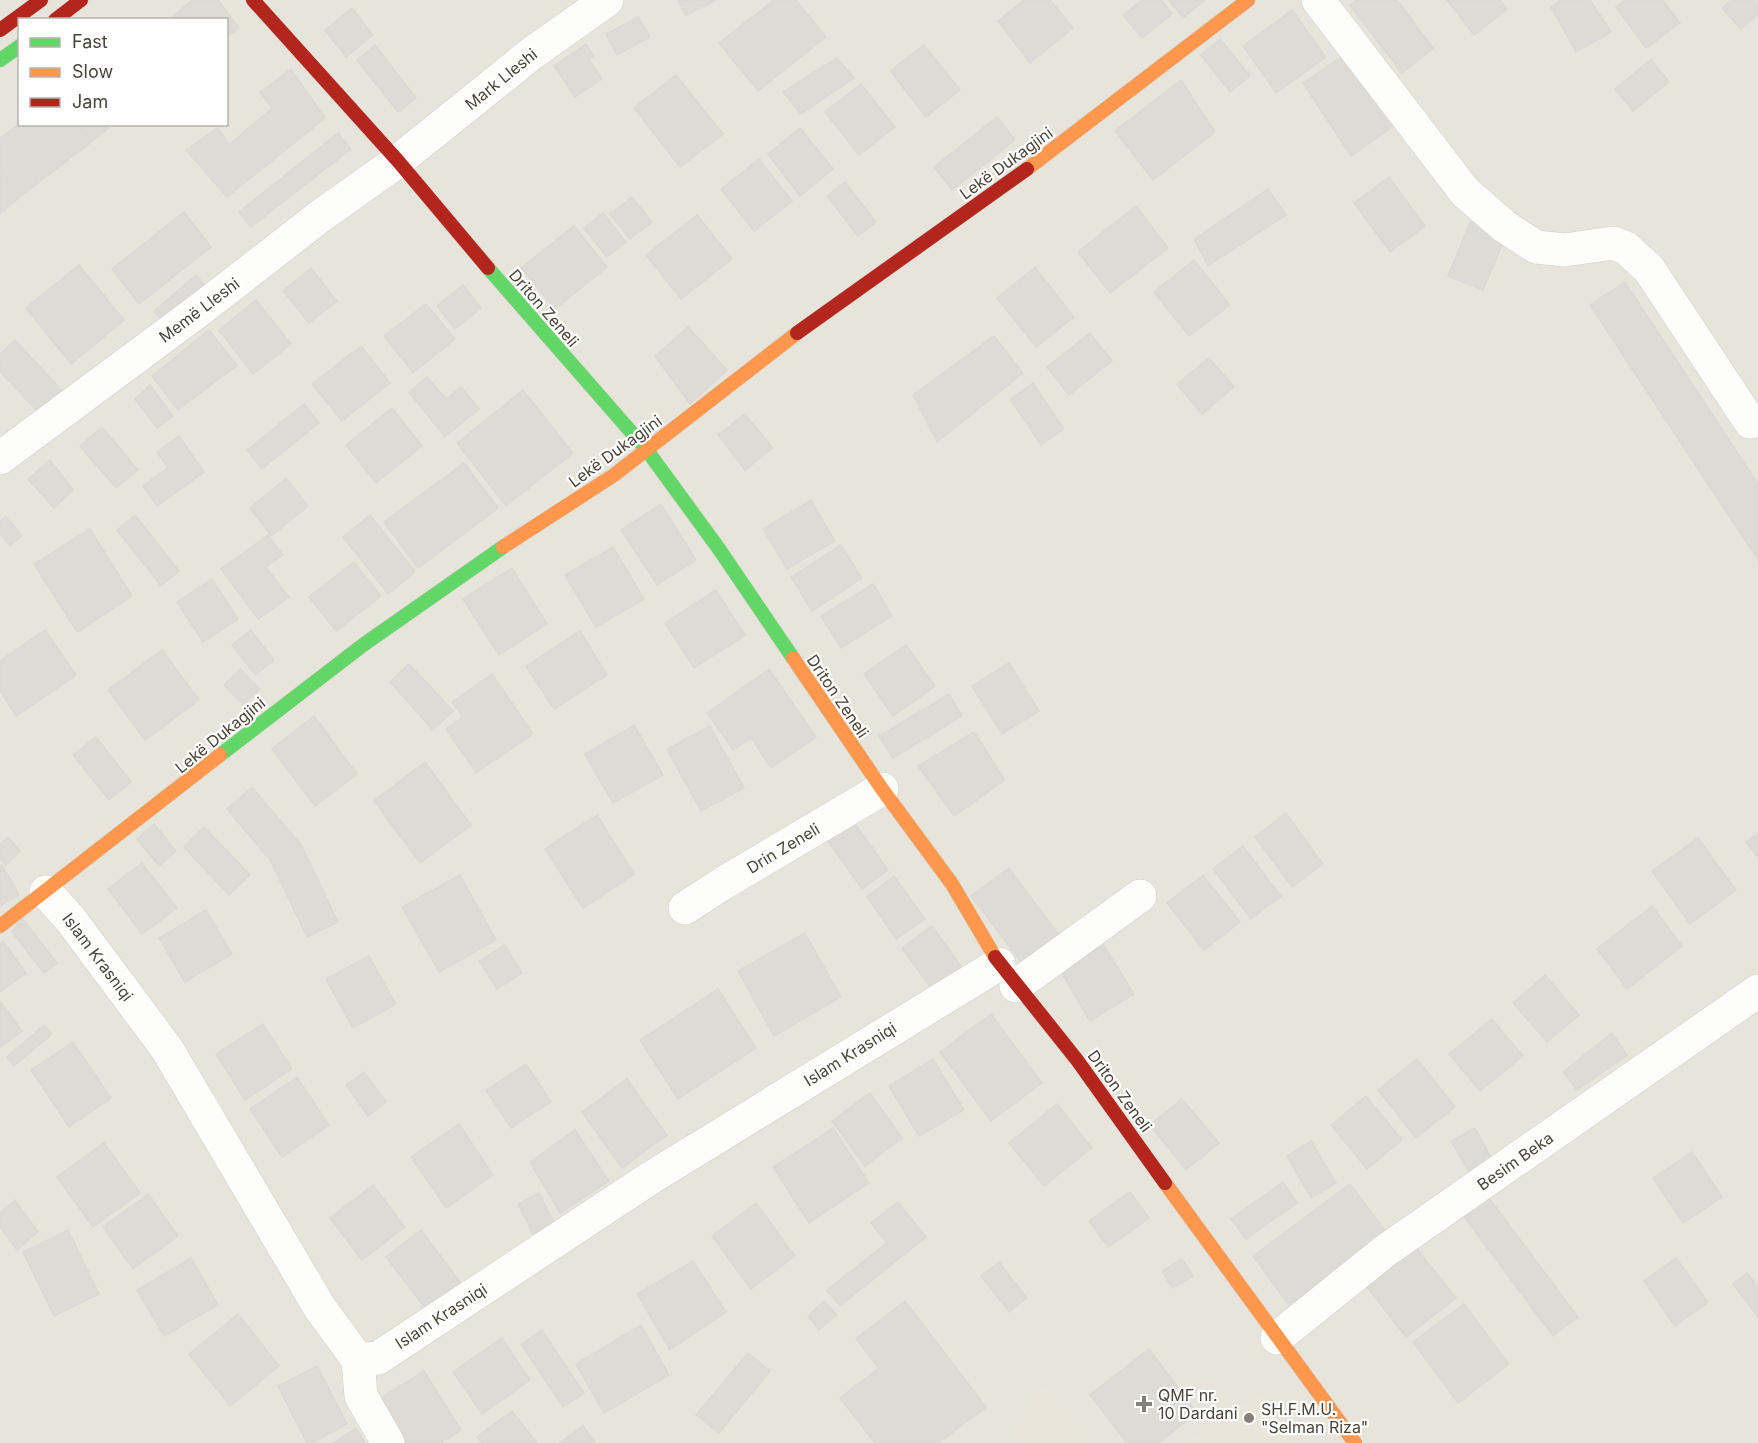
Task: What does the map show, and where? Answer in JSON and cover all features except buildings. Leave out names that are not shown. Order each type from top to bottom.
[{"type":"street","points":[[0,30],[41,0]]},
{"type":"street","points":[[58,18],[81,0]]},
{"type":"street","name":"Driton Zeneli","points":[[253,0],[398,161],[447,222],[646,449],[719,549],[882,789],[951,884],[1007,975],[1077,1060],[1355,1443]]},
{"type":"street","name":"Mark Lleshi","points":[[398,161],[531,54],[607,0]]},
{"type":"street","name":"Lekë Dukagjini","points":[[0,926],[176,791],[254,727],[363,645],[516,538],[614,475],[788,339],[1044,157],[1248,0]]},
{"type":"street","points":[[1318,0],[1465,192],[1504,226],[1536,247],[1565,250],[1613,243],[1626,249],[1649,269],[1750,422]]},
{"type":"street","points":[[0,60],[18,47]]},
{"type":"street","name":"Memë Lleshi","points":[[0,458],[202,308],[319,217],[398,161]]},
{"type":"street","name":"Drin Zeneli","points":[[685,908],[882,789]]},
{"type":"street","name":"Islam Krasniqi","points":[[46,892],[71,920],[167,1049],[320,1308],[358,1360],[378,1358],[652,1177],[1007,975]]},
{"type":"street","points":[[1007,975],[1140,896]]},
{"type":"street","name":"Besim Beka","points":[[1277,1338],[1385,1251],[1758,991]]},
{"type":"street","points":[[358,1360],[361,1396],[388,1443]]},
{"type":"shaded area","points":[[0,0],[1758,0],[1758,1443],[0,1443]]},
{"type":"shaded area","points":[[1044,1384],[1093,1443],[1012,1443]]},
{"type":"shaded area","name":"SH.F.M.U. \"Selman Riza\"","points":[[1259,1394],[1295,1443],[1183,1443]]},
{"type":"traffic: fast","points":[[0,60],[18,47]]},
{"type":"traffic: fast","points":[[488,268],[646,449],[719,549],[793,658]]},
{"type":"traffic: fast","points":[[220,755],[363,645],[503,547]]},
{"type":"traffic: slow","points":[[1027,169],[1248,0]]},
{"type":"traffic: slow","points":[[503,547],[614,475],[797,333]]},
{"type":"traffic: slow","points":[[793,658],[882,789],[952,884],[995,957]]},
{"type":"traffic: slow","points":[[0,926],[220,755]]},
{"type":"traffic: slow","points":[[1165,1183],[1355,1443]]},
{"type":"traffic: jam","points":[[0,30],[41,0]]},
{"type":"traffic: jam","points":[[58,18],[81,0]]},
{"type":"traffic: jam","points":[[253,0],[398,161],[488,268]]},
{"type":"traffic: jam","points":[[797,333],[1027,169]]},
{"type":"traffic: jam","points":[[995,957],[1077,1060],[1165,1183]]},
{"type":"place","name":"QMF nr. 10 Dardani","points":[[1144,1404]]},
{"type":"place","name":"SH.F.M.U. \"Selman Riza\"","points":[[1249,1418]]}]
